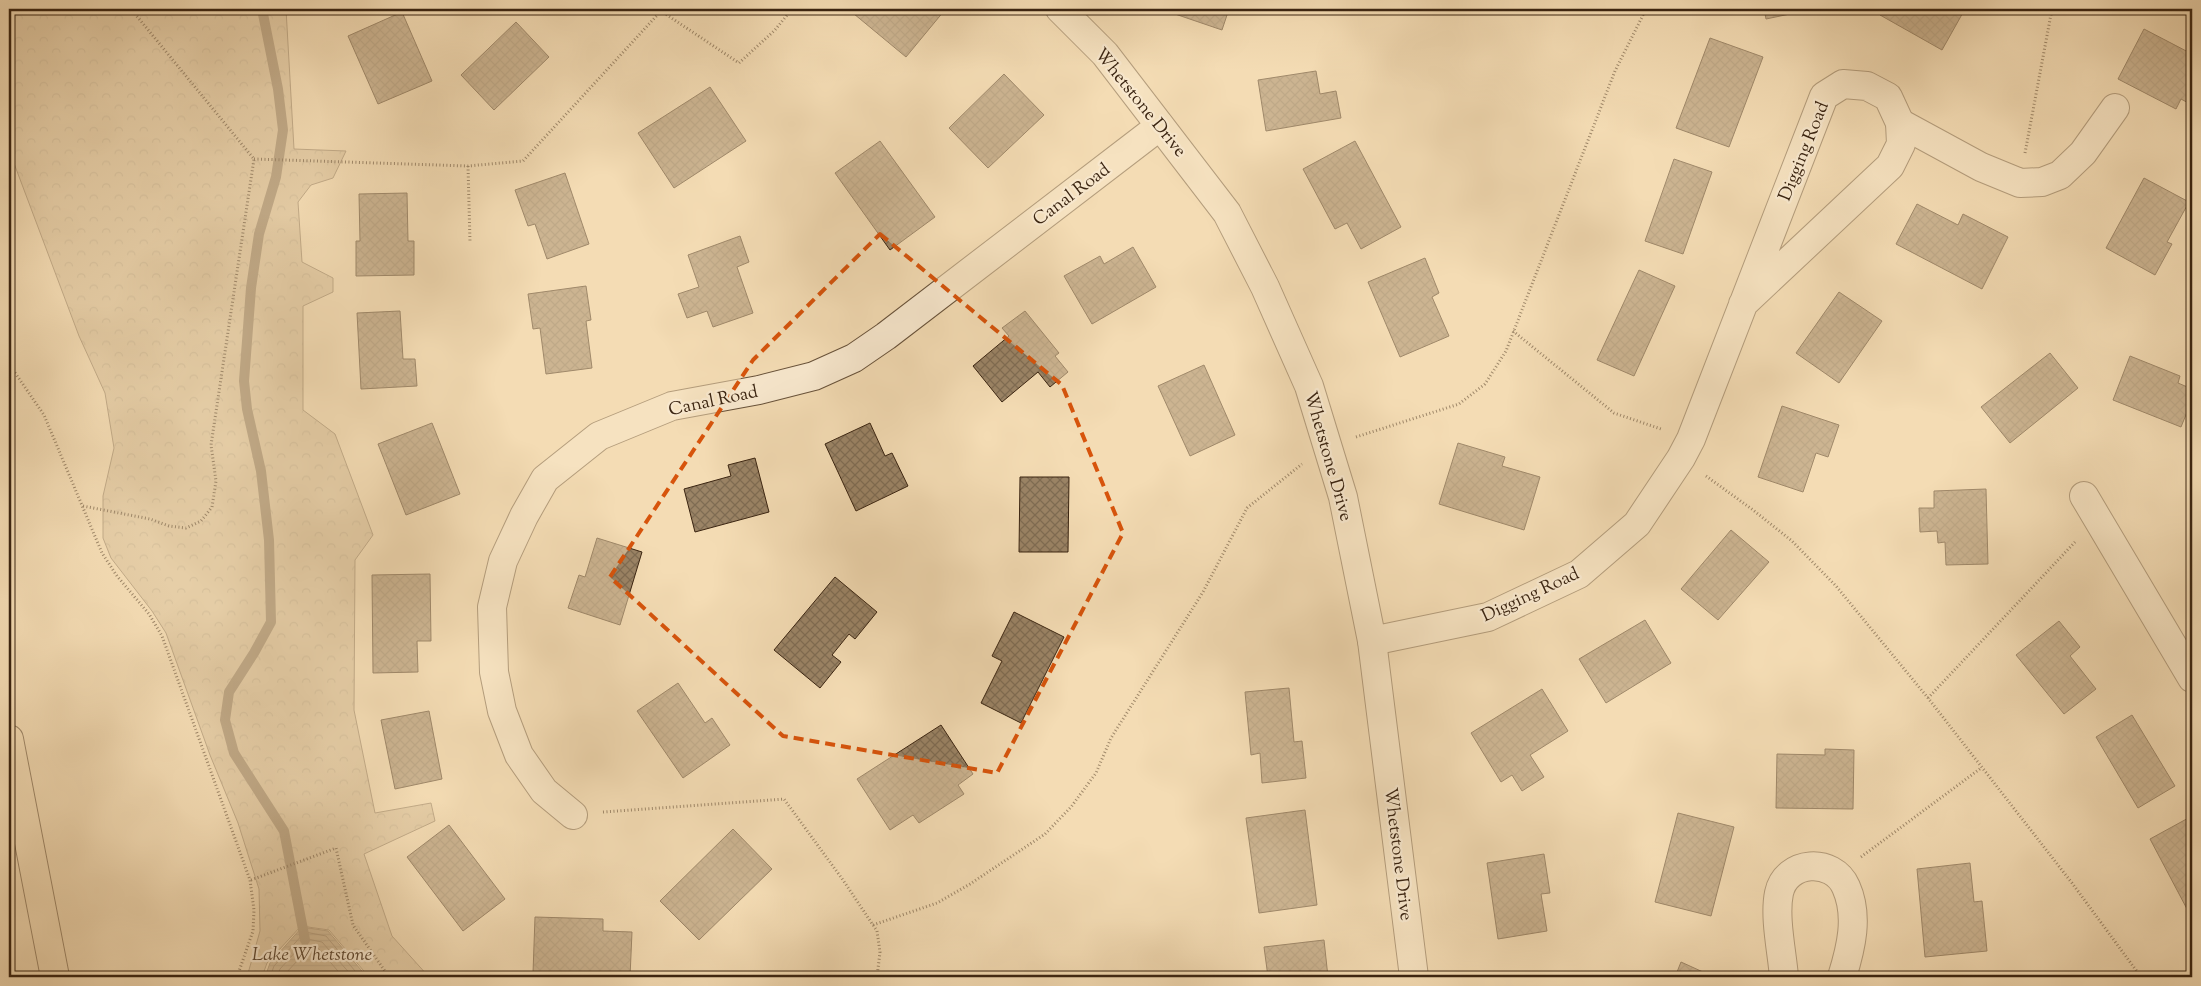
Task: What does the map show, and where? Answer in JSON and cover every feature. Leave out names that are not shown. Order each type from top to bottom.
[{"type":"main road","points":[[9,739],[55,977]]},
{"type":"street","name":"Whetstone Drive","points":[[1060,9],[1105,54],[1226,213],[1266,287],[1309,386],[1344,497],[1372,641],[1414,977]]},
{"type":"street","name":"Digging Road","points":[[1372,641],[1488,618],[1579,574],[1637,524],[1686,448],[1824,96],[1843,84],[1867,86],[1888,97],[1900,123],[1901,144],[1890,166],[1743,304]]},
{"type":"street","points":[[1900,123],[1981,167],[2020,183],[2042,182],[2060,175],[2083,152],[2115,108]]},
{"type":"street","name":"Canal Road","points":[[573,815],[544,791],[519,755],[502,711],[494,672],[492,607],[503,561],[544,479],[600,436],[672,406],[759,390],[814,376],[854,358],[886,336],[1160,126]]},
{"type":"street","points":[[2090,507],[2192,678]]},
{"type":"street","points":[[1784,977],[1778,904],[1780,891],[1785,880],[1795,872],[1810,866],[1823,866],[1838,874],[1846,886],[1851,903],[1853,926],[1850,949],[1842,977]]},
{"type":"path","points":[[83,506],[150,519],[169,526],[186,528],[200,521],[212,507],[216,481],[211,445],[254,159],[131,9]]},
{"type":"path","points":[[254,159],[468,166],[523,162],[661,11],[739,63],[775,30],[792,9]]},
{"type":"path","points":[[873,925],[937,903],[970,884],[1045,834],[1071,806],[1096,773],[1111,738],[1203,592],[1246,508],[1287,474],[1328,446],[1460,404],[1485,384],[1506,351],[1614,72],[1646,9]]},
{"type":"path","points":[[2020,183],[2052,9]]},
{"type":"path","points":[[468,166],[470,242]]},
{"type":"path","points":[[1513,331],[1614,413],[1686,448],[1753,510],[1792,541],[1836,586],[1928,698],[2072,883],[2141,977]]},
{"type":"path","points":[[9,364],[44,414],[102,553],[117,576],[149,614],[162,636],[250,880],[254,910],[253,932],[237,977]]},
{"type":"path","points":[[1928,698],[2090,507]]},
{"type":"path","points":[[1838,874],[1981,768]]},
{"type":"path","points":[[573,815],[784,799],[843,880],[877,931],[880,952],[877,977]]},
{"type":"path","points":[[250,880],[318,853],[336,848],[352,925],[389,977]]},
{"type":"highlighted area","points":[[880,234],[1062,385],[1123,533],[997,773],[783,736],[610,577],[753,360]]},
{"type":"green space","points":[[9,9],[286,9],[294,149],[346,151],[333,178],[311,185],[298,202],[302,262],[333,278],[333,292],[303,306],[303,410],[335,434],[373,535],[355,560],[354,710],[375,813],[431,803],[435,821],[364,854],[392,936],[429,977],[369,977],[329,930],[301,926],[267,963],[262,977],[247,977],[260,931],[259,889],[238,823],[210,755],[166,633],[152,611],[111,558],[103,538],[103,496],[114,448],[105,393],[79,336],[9,150]]},
{"type":"water","name":"Lake Whetstone","points":[[302,927],[328,931],[367,977],[265,977],[270,963]]},
{"type":"building","points":[[848,9],[941,9],[944,11],[906,57]]},
{"type":"building","points":[[1177,9],[1229,9],[1222,30],[1175,14]]},
{"type":"building","points":[[1764,9],[1835,9],[1809,14],[1809,10],[1766,19]]},
{"type":"building","points":[[1884,9],[1965,9],[1942,50],[1880,15]]},
{"type":"building","points":[[402,12],[432,81],[378,104],[348,36]]},
{"type":"building","points":[[516,22],[549,57],[494,110],[461,75]]},
{"type":"building","points":[[2144,29],[2192,54],[2192,105],[2181,99],[2176,109],[2118,79]]},
{"type":"building","points":[[1710,38],[1763,57],[1729,147],[1676,128]]},
{"type":"building","points":[[1316,71],[1320,94],[1336,91],[1341,118],[1266,131],[1258,80]]},
{"type":"building","points":[[1004,74],[1044,115],[988,168],[949,128]]},
{"type":"building","points":[[710,87],[746,141],[674,188],[638,133]]},
{"type":"building","points":[[880,141],[935,217],[890,250],[835,173]]},
{"type":"building","points":[[1355,141],[1401,227],[1361,249],[1347,223],[1335,229],[1303,169]]},
{"type":"building","points":[[1674,159],[1712,172],[1683,254],[1645,241]]},
{"type":"building","points":[[565,173],[589,244],[547,259],[535,224],[528,226],[515,190]]},
{"type":"building","points":[[2144,178],[2189,202],[2167,242],[2172,244],[2155,275],[2106,248]]},
{"type":"building","points":[[407,193],[408,241],[414,241],[414,275],[356,276],[356,241],[360,241],[359,194]]},
{"type":"building","points":[[1917,204],[1958,225],[1963,214],[2008,237],[1982,289],[1896,244]]},
{"type":"building","points":[[740,236],[749,262],[737,267],[753,313],[713,327],[707,311],[687,318],[678,294],[699,287],[688,255]]},
{"type":"building","points":[[1133,247],[1156,287],[1092,324],[1064,276],[1100,256],[1104,264]]},
{"type":"building","points":[[1425,258],[1439,293],[1432,297],[1449,336],[1400,357],[1368,282]]},
{"type":"building","points":[[1639,270],[1675,286],[1634,376],[1597,360]]},
{"type":"building","points":[[586,286],[591,320],[586,321],[592,368],[546,374],[540,328],[533,329],[528,294]]},
{"type":"building","points":[[1839,292],[1882,321],[1839,383],[1796,353]]},
{"type":"building","points":[[400,311],[403,359],[415,359],[417,386],[361,389],[357,313]]},
{"type":"building","points":[[1025,311],[1059,353],[1055,356],[1068,372],[1050,387],[1038,372],[1002,402],[973,366],[1009,336],[1002,328]]},
{"type":"building","points":[[2050,353],[2078,388],[2010,443],[1981,407]]},
{"type":"building","points":[[2130,356],[2180,376],[2178,383],[2192,389],[2192,400],[2181,427],[2113,400]]},
{"type":"building","points":[[1204,365],[1235,435],[1190,456],[1158,386]]},
{"type":"building","points":[[1782,406],[1839,425],[1828,457],[1816,453],[1803,492],[1758,477]]},
{"type":"building","points":[[432,423],[460,494],[406,515],[378,444]]},
{"type":"building","points":[[870,423],[885,456],[892,453],[908,486],[856,511],[825,444]]},
{"type":"building","points":[[1458,443],[1505,457],[1502,466],[1540,477],[1524,530],[1439,504]]},
{"type":"building","points":[[755,458],[769,512],[695,532],[684,489],[731,476],[728,465]]},
{"type":"building","points":[[1020,477],[1069,477],[1068,552],[1019,552]]},
{"type":"building","points":[[1986,489],[1988,564],[1946,565],[1945,542],[1938,543],[1937,531],[1920,532],[1919,508],[1934,508],[1934,491]]},
{"type":"building","points":[[1731,530],[1769,562],[1718,620],[1681,589]]},
{"type":"building","points":[[597,538],[642,552],[620,625],[568,608],[579,575],[585,577]]},
{"type":"building","points":[[430,574],[431,641],[417,641],[418,672],[373,673],[372,575]]},
{"type":"building","points":[[835,577],[877,612],[855,639],[849,634],[832,655],[841,662],[820,688],[774,650]]},
{"type":"building","points":[[1014,612],[1064,637],[1021,723],[981,703],[1002,661],[992,656]]},
{"type":"building","points":[[1645,620],[1671,663],[1606,703],[1579,659]]},
{"type":"building","points":[[2059,621],[2080,647],[2070,656],[2096,689],[2064,714],[2016,655]]},
{"type":"building","points":[[678,683],[705,723],[712,718],[730,745],[683,778],[637,711]]},
{"type":"building","points":[[1289,688],[1294,742],[1302,741],[1306,778],[1262,783],[1260,753],[1251,755],[1245,692]]},
{"type":"building","points":[[1542,689],[1568,731],[1530,755],[1544,777],[1522,791],[1512,775],[1501,782],[1471,733]]},
{"type":"building","points":[[429,711],[442,779],[395,789],[381,720]]},
{"type":"building","points":[[2132,715],[2175,786],[2138,808],[2096,737]]},
{"type":"building","points":[[941,725],[973,774],[958,785],[964,794],[919,823],[913,815],[890,830],[857,779]]},
{"type":"building","points":[[1825,749],[1854,750],[1853,809],[1776,808],[1777,754],[1825,755]]},
{"type":"building","points":[[1305,810],[1317,905],[1259,913],[1246,818]]},
{"type":"building","points":[[1678,813],[1734,827],[1711,916],[1655,902]]},
{"type":"building","points":[[2192,816],[2192,906],[2187,909],[2150,839]]},
{"type":"building","points":[[449,825],[505,899],[463,931],[407,857]]},
{"type":"building","points":[[733,829],[772,869],[699,940],[660,901]]},
{"type":"building","points":[[1544,854],[1550,893],[1541,894],[1547,931],[1498,939],[1487,863]]},
{"type":"building","points":[[1970,863],[1974,902],[1982,901],[1987,951],[1925,957],[1917,869]]},
{"type":"building","points":[[535,917],[603,919],[603,931],[632,932],[630,977],[533,973]]},
{"type":"building","points":[[1324,940],[1328,977],[1268,977],[1264,947]]},
{"type":"building","points":[[1681,962],[1714,977],[1675,977]]},
{"type":"waterway","points":[[262,9],[278,89],[283,130],[276,177],[259,234],[251,288],[244,381],[247,409],[261,471],[269,540],[271,622],[229,692],[225,720],[234,753],[284,831],[305,940]]}]
